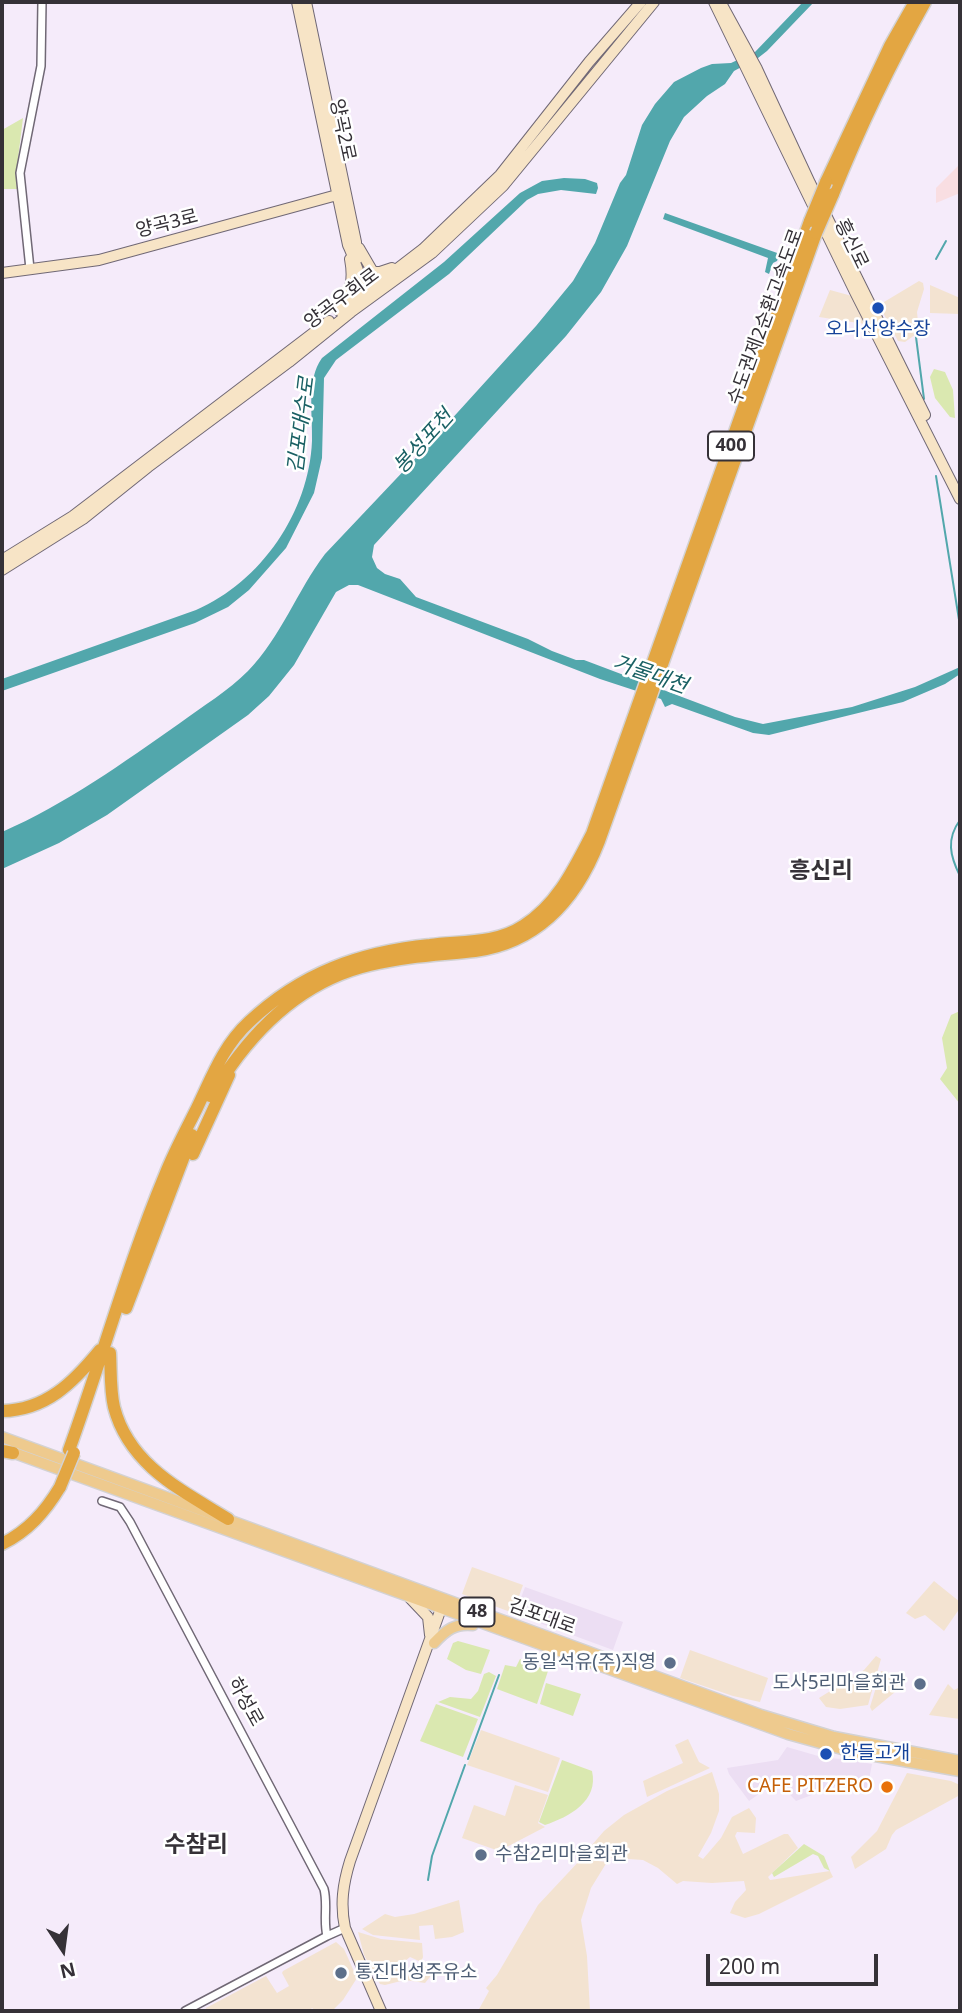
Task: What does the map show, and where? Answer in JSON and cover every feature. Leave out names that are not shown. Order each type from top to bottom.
[{"type":"highway","name":"수도권제2순환고속도로","points":[[170,1177],[207,1103],[232,1064],[281,1009],[317,985],[367,965],[410,956],[475,951],[515,941],[542,926],[575,890],[591,861],[810,221],[890,46],[915,2]]},
{"type":"highway","name":"수도권제2순환고속도로","points":[[654,673],[816,233],[857,134],[897,51],[925,2]]},
{"type":"highway","name":"수도권제2순환고속도로","points":[[170,1177],[223,1054],[237,1034],[297,984],[319,973],[388,951],[505,936],[523,926],[557,896],[592,834],[641,711]]},
{"type":"highway","points":[[2,1544],[28,1528],[49,1505],[71,1452],[170,1177]]},
{"type":"highway","points":[[2,1411],[17,1411],[53,1397],[76,1379],[108,1347]]},
{"type":"highway","points":[[108,1347],[115,1409],[134,1450],[157,1473],[228,1519]]},
{"type":"highway","points":[[2,1537],[31,1517],[57,1486]]},
{"type":"main road","name":"양곡2로","points":[[297,2],[337,195],[363,286],[370,294]]},
{"type":"main road","name":"양곡2로","points":[[306,2],[352,244]]},
{"type":"main road","name":"양곡우회로","points":[[2,570],[83,519],[370,294],[442,232],[500,175],[589,62],[641,2]]},
{"type":"main road","name":"양곡우회로","points":[[2,560],[73,516],[315,332],[432,253],[503,186],[654,2]]},
{"type":"main road","name":"흥신로","points":[[714,2],[744,53]]},
{"type":"main road","name":"흥신로","points":[[720,2],[960,499]]},
{"type":"main road","name":"양곡3로","points":[[2,273],[99,260],[337,195]]},
{"type":"main road","points":[[352,244],[373,272],[388,270],[405,262]]},
{"type":"main road","points":[[315,332],[339,309],[348,296],[352,272],[352,244]]},
{"type":"main road","name":"흥신로","points":[[861,294],[960,485]]},
{"type":"main road","name":"김포대로","points":[[2,1437],[228,1519],[445,1605],[802,1728],[856,1742],[960,1761]]},
{"type":"main road","name":"김포대로","points":[[5,1451],[410,1598],[445,1605],[490,1627],[819,1745],[960,1771]]},
{"type":"main road","points":[[383,2011],[348,1928],[346,1890],[432,1641],[428,1617],[410,1598]]},
{"type":"main road","points":[[383,2011],[345,1928],[342,1904],[346,1875],[445,1605]]},
{"type":"main road","points":[[432,1641],[457,1625],[490,1627]]},
{"type":"street","points":[[30,269],[20,173],[41,66],[42,2]]},
{"type":"street","name":"하성로","points":[[102,1501],[120,1507],[130,1522],[324,1889],[324,1924],[327,1936]]},
{"type":"street","points":[[184,2011],[345,1928]]},
{"type":"shaded area","points":[[960,164],[960,193],[936,203],[936,188]]},
{"type":"shaded area","name":"오니산양수장","points":[[919,281],[923,283],[924,289],[917,312],[919,332],[905,342],[898,341],[879,305]]},
{"type":"shaded area","points":[[930,285],[960,298],[960,314],[930,313]]},
{"type":"shaded area","points":[[830,290],[852,296],[865,324],[819,317]]},
{"type":"shaded area","points":[[472,1567],[523,1585],[513,1613],[462,1594]]},
{"type":"shaded area","points":[[934,1581],[960,1602],[960,1608],[944,1631],[925,1615],[915,1619],[906,1613]]},
{"type":"shaded area","points":[[525,1587],[623,1622],[613,1650],[515,1614]]},
{"type":"shaded area","points":[[690,1650],[768,1678],[760,1702],[680,1678]]},
{"type":"shaded area","points":[[876,1656],[881,1659],[868,1705],[840,1709],[826,1707],[819,1698],[864,1670]]},
{"type":"shaded area","points":[[881,1671],[903,1677],[895,1692],[872,1711],[870,1707]]},
{"type":"shaded area","points":[[948,1684],[954,1690],[960,1687],[960,1719],[929,1715]]},
{"type":"shaded area","points":[[481,1730],[560,1758],[548,1792],[467,1765]]},
{"type":"shaded area","points":[[688,1739],[699,1762],[710,1768],[647,1797],[643,1781],[683,1763],[675,1745]]},
{"type":"shaded area","points":[[787,1747],[825,1758],[872,1764],[867,1790],[851,1780],[796,1801],[777,1781],[749,1801],[727,1768],[778,1760]]},
{"type":"shaded area","points":[[712,1772],[719,1794],[719,1811],[698,1856],[703,1859],[721,1838],[732,1817],[749,1808],[756,1818],[755,1833],[737,1832],[735,1836],[743,1854],[784,1834],[788,1834],[798,1848],[768,1877],[770,1880],[830,1871],[833,1877],[759,1914],[745,1918],[730,1913],[735,1902],[746,1890],[744,1881],[683,1881],[677,1884],[658,1868],[643,1860],[600,1857],[585,1853],[604,1831],[624,1815],[667,1791]]},
{"type":"shaded area","points":[[907,1773],[951,1781],[960,1785],[960,1795],[896,1830],[886,1849],[855,1869],[851,1857],[877,1831]]},
{"type":"shaded area","points":[[515,1785],[548,1795],[538,1823],[545,1827],[499,1851],[462,1838],[474,1805],[505,1816]]},
{"type":"shaded area","points":[[581,1859],[607,1862],[591,1888],[581,1920],[587,1956],[590,2011],[478,2011],[489,1991],[486,1988],[497,1975],[538,1905]]},
{"type":"shaded area","points":[[459,1900],[464,1932],[452,1937],[435,1939],[433,1925],[419,1926],[420,1940],[373,1935],[362,1929],[385,1914],[395,1917],[414,1914]]},
{"type":"shaded area","points":[[358,1932],[381,1939],[422,1943],[421,1962],[410,1957],[400,1965],[408,1976],[414,1974],[421,1963],[434,1972],[425,1983],[405,1980],[380,1984],[364,1955]]},
{"type":"shaded area","points":[[336,1942],[344,1949],[357,1978],[343,2000],[332,2011],[316,2011],[312,2008],[309,2011],[205,2011],[206,2008],[266,1976],[277,1993],[289,1986],[283,1971]]},
{"type":"green space","points":[[23,118],[16,175],[17,189],[2,189],[2,130]]},
{"type":"green space","points":[[934,369],[945,372],[953,390],[955,418],[950,417],[935,398],[930,377]]},
{"type":"green space","points":[[960,1011],[960,1104],[940,1079],[947,1068],[942,1038],[951,1015]]},
{"type":"green space","points":[[458,1641],[490,1650],[481,1674],[466,1670],[447,1659],[453,1643]]},
{"type":"green space","points":[[520,1659],[548,1671],[537,1704],[497,1689],[505,1665],[516,1667]]},
{"type":"green space","points":[[489,1672],[496,1676],[480,1717],[438,1702],[450,1697],[471,1699],[478,1691],[484,1674]]},
{"type":"green space","points":[[546,1683],[581,1694],[573,1716],[540,1704]]},
{"type":"green space","points":[[436,1704],[478,1719],[463,1757],[420,1741]]},
{"type":"green space","points":[[562,1760],[592,1771],[591,1791],[587,1799],[572,1812],[545,1825],[539,1822]]},
{"type":"green space","points":[[804,1844],[824,1856],[830,1871],[824,1868],[818,1856],[813,1854],[774,1877],[772,1873]]},
{"type":"water","points":[[803,2],[814,2],[767,51],[734,71],[725,84],[684,117],[670,141],[627,246],[601,292],[566,336],[374,545],[372,557],[377,568],[400,579],[416,597],[576,660],[584,660],[735,717],[763,724],[852,707],[915,687],[960,667],[960,674],[945,684],[903,702],[769,735],[753,733],[672,704],[665,707],[661,699],[600,679],[358,585],[349,585],[336,592],[294,665],[269,696],[248,715],[107,815],[59,843],[2,869],[2,832],[49,809],[116,768],[215,698],[248,671],[270,644],[325,554],[430,443],[428,436],[431,433],[438,434],[573,281],[595,243],[620,183],[626,175],[642,125],[655,104],[674,82],[701,68],[712,64],[731,63],[755,52]]},
{"type":"water","points":[[585,179],[597,183],[596,194],[561,190],[538,194],[527,200],[449,274],[336,360],[324,378],[322,458],[314,493],[286,548],[249,590],[228,607],[195,623],[2,691],[2,679],[196,610],[220,598],[241,582],[277,542],[302,493],[312,441],[312,387],[322,358],[444,262],[520,193],[542,181]]},
{"type":"water","points":[[665,213],[780,254],[769,274],[765,272],[768,258],[663,219]]},
{"type":"waterway","name":"김포대수로","points":[[936,259],[946,241]]},
{"type":"waterway","points":[[916,337],[924,399]]},
{"type":"waterway","points":[[936,476],[960,626]]},
{"type":"waterway","points":[[960,820],[951,841],[960,876]]},
{"type":"waterway","points":[[468,1759],[499,1675]]},
{"type":"waterway","points":[[428,1880],[432,1856],[465,1765]]},
{"type":"place","name":"오니산양수장","points":[[878,308]]},
{"type":"place","name":"동일석유(주)직영","points":[[670,1663]]},
{"type":"place","name":"도사5리마을회관","points":[[920,1684]]},
{"type":"place","name":"한들고개","points":[[826,1754]]},
{"type":"place","name":"CAFE PITZERO","points":[[887,1787]]},
{"type":"place","name":"수참2리마을회관","points":[[481,1855]]},
{"type":"place","name":"통진대성주유소","points":[[341,1973]]},
{"type":"district","name":"흥신리","points":[[821,871]]},
{"type":"district","name":"수참리","points":[[196,1845]]},
{"type":"water label","name":"봉성포천","points":[[424,442]]},
{"type":"water label","name":"거물대천","points":[[650,675]]}]
